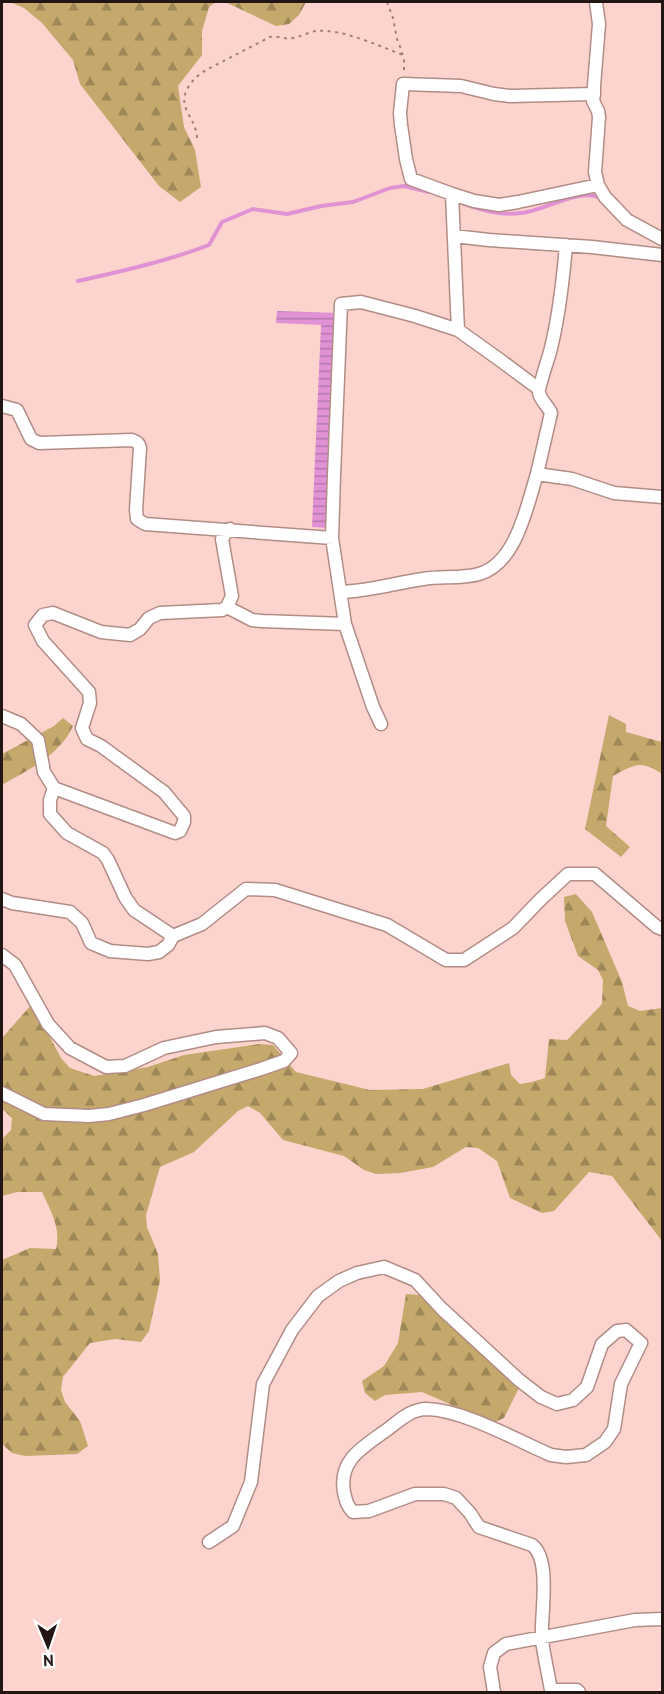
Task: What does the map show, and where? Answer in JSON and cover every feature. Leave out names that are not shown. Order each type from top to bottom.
[{"type":"street","points":[[596,2],[599,24],[593,101],[599,117],[595,172],[598,185],[627,220],[663,239]]},
{"type":"street","points":[[594,94],[510,96],[461,86],[403,84],[400,113],[411,179],[452,194],[474,201],[499,205],[598,185]]},
{"type":"street","points":[[452,194],[458,330]]},
{"type":"street","points":[[454,236],[663,255]]},
{"type":"street","points":[[341,592],[422,579],[479,574],[502,559],[520,531],[537,474],[551,413],[539,389],[555,333],[566,245]]},
{"type":"street","points":[[381,724],[345,624],[333,538],[341,303],[361,302],[458,330],[539,389]]},
{"type":"street","points":[[2,406],[17,410],[31,439],[39,443],[132,440],[136,442],[140,448],[136,510],[137,519],[141,522],[150,525],[333,538]]},
{"type":"street","points":[[537,474],[578,480],[614,492],[663,497]]},
{"type":"street","points":[[227,608],[232,596],[222,539],[230,529]]},
{"type":"street","points":[[2,716],[21,724],[38,740],[44,772],[54,788],[175,833],[180,831],[184,816],[164,792],[87,739],[82,728],[90,703],[89,692],[43,641],[35,625],[43,615],[53,613],[101,632],[130,635],[140,629],[149,618],[160,613],[212,611],[227,608],[252,620],[345,624]]},
{"type":"street","points":[[54,788],[50,800],[50,814],[67,832],[103,853],[134,910],[173,936]]},
{"type":"street","points":[[2,898],[12,903],[70,912],[82,923],[91,943],[110,951],[148,954],[159,952],[168,945],[173,936],[202,924],[246,890],[275,890],[387,925],[446,960],[464,960],[513,928],[568,874],[595,874],[663,929]]},
{"type":"street","points":[[2,955],[15,965],[48,1024],[70,1048],[106,1067],[125,1066],[164,1048],[216,1037],[265,1033],[278,1038],[291,1053],[284,1061],[261,1069],[109,1114],[89,1116],[44,1114],[2,1093]]},
{"type":"street","points":[[209,1542],[233,1526],[251,1482],[263,1384],[292,1330],[318,1296],[339,1281],[357,1273],[384,1267],[415,1280],[442,1309],[519,1380],[541,1397],[557,1404],[573,1400],[587,1387],[602,1344],[617,1331],[626,1330],[640,1343],[621,1384],[614,1429],[606,1442],[586,1455],[566,1457],[551,1455],[452,1412],[417,1409],[353,1455],[345,1470],[344,1488],[347,1506],[353,1512],[369,1511],[415,1494],[444,1494],[456,1498],[479,1527],[532,1545],[538,1550],[544,1599],[542,1638],[551,1690],[577,1690],[579,1692]]},
{"type":"street","points":[[494,1692],[490,1667],[494,1653],[506,1644],[635,1620],[663,1619]]},
{"type":"path","points":[[387,2],[403,56],[403,84]]},
{"type":"path","points":[[197,138],[196,128],[185,109],[184,95],[193,80],[199,74],[270,37],[291,39],[315,31],[333,32],[403,56]]},
{"type":"green space","points":[[10,2],[216,2],[209,7],[202,31],[202,55],[178,86],[184,127],[195,150],[201,187],[180,202],[159,186],[80,84],[73,60],[42,23],[24,8]]},
{"type":"green space","points":[[225,2],[306,2],[299,15],[289,24],[276,26]]},
{"type":"green space","points":[[609,715],[626,724],[626,732],[662,742],[662,774],[638,765],[613,776],[606,826],[630,847],[621,857],[585,829]]},
{"type":"green space","points":[[63,718],[73,726],[60,745],[42,761],[2,785],[2,754],[54,726]]},
{"type":"green space","points":[[576,894],[592,912],[622,982],[628,1006],[640,1011],[662,1008],[662,1241],[612,1176],[589,1172],[554,1211],[542,1213],[510,1198],[497,1161],[478,1148],[466,1147],[433,1167],[400,1173],[376,1174],[364,1170],[344,1156],[283,1140],[260,1113],[248,1106],[238,1111],[194,1152],[160,1167],[146,1215],[147,1227],[158,1254],[160,1281],[149,1331],[141,1342],[115,1339],[90,1343],[63,1377],[61,1390],[65,1402],[80,1421],[88,1446],[77,1454],[25,1456],[12,1453],[2,1444],[2,1260],[30,1248],[56,1249],[57,1241],[54,1220],[42,1192],[17,1192],[2,1196],[2,1139],[11,1130],[12,1118],[2,1109],[2,1038],[32,1004],[61,1058],[70,1068],[94,1076],[148,1067],[184,1055],[259,1044],[273,1045],[296,1072],[370,1090],[423,1089],[509,1063],[511,1075],[520,1084],[532,1082],[545,1078],[549,1039],[567,1040],[602,1004],[603,980],[598,970],[578,956],[565,921],[564,897]]},
{"type":"green space","points":[[406,1294],[420,1295],[519,1388],[504,1418],[493,1423],[422,1392],[385,1395],[375,1401],[365,1393],[362,1381],[384,1366],[398,1343]]},
{"type":"shaded area","points":[[277,311],[338,313],[329,528],[312,527],[321,325],[276,323]]},
{"type":"waterway","points":[[78,281],[161,261],[209,245],[222,222],[253,209],[287,214],[353,202],[390,188],[404,186],[429,192]]},
{"type":"waterway","points":[[462,203],[491,212],[514,214],[584,195],[602,199]]}]
